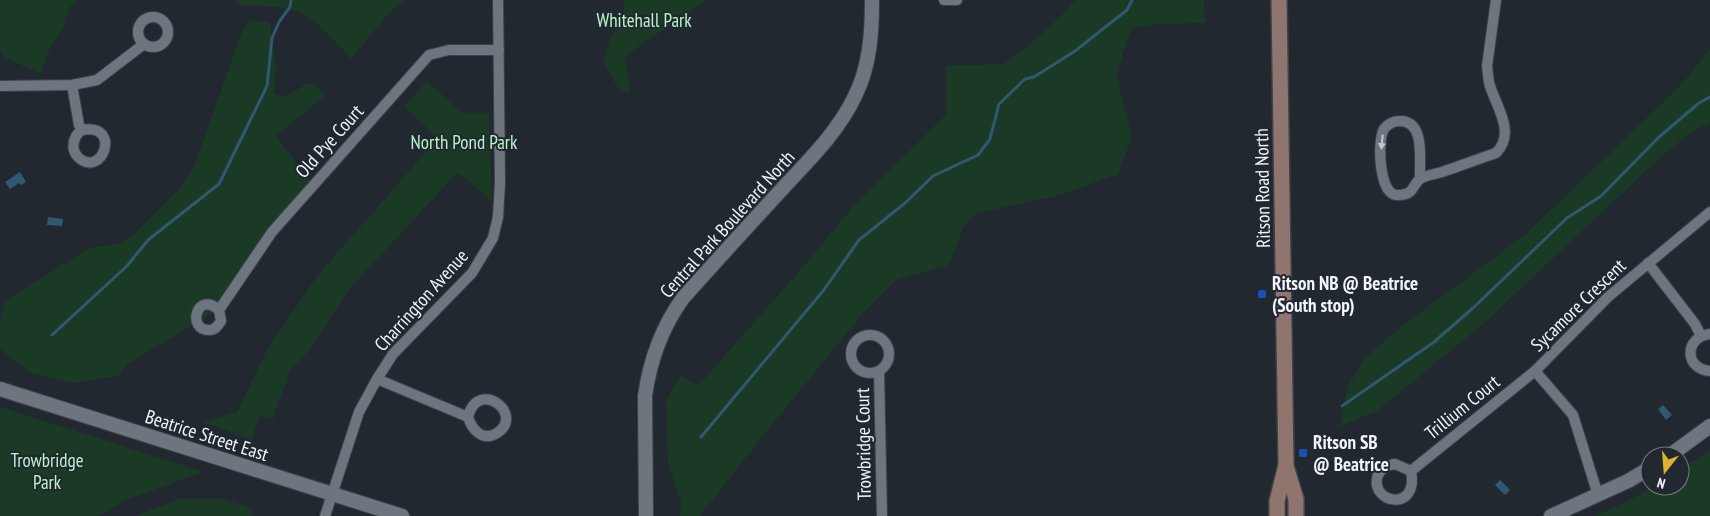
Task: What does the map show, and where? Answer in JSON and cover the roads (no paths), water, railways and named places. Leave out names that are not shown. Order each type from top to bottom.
[{"type":"main road","name":"Ritson Road North","points":[[1279,0],[1286,465],[1296,500],[1296,516]]},
{"type":"main road","name":"Ritson Road North","points":[[1277,516],[1277,500],[1286,465]]},
{"type":"street","name":"Charrington Avenue","points":[[326,516],[359,412],[376,379],[393,354],[472,273],[493,238],[498,217],[500,183],[498,0]]},
{"type":"street","name":"Central Park Boulevard North","points":[[646,516],[646,396],[648,377],[662,333],[683,298],[826,142],[847,112],[862,79],[870,50],[872,0]]},
{"type":"street","points":[[944,0],[957,0]]},
{"type":"street","points":[[1420,178],[1418,133],[1413,125],[1406,121],[1397,120],[1389,124],[1381,138],[1384,183],[1388,191],[1394,195],[1410,192],[1420,178],[1496,153],[1503,146],[1506,127],[1490,86],[1488,71],[1496,0]]},
{"type":"street","points":[[0,86],[72,85],[97,80],[144,44]]},
{"type":"street","name":"Old Pye Court","points":[[219,310],[272,232],[429,55],[449,50],[499,50]]},
{"type":"street","points":[[72,85],[79,125],[82,130]]},
{"type":"street","name":"Sycamore Crescent","points":[[1598,495],[1573,416],[1534,371],[1608,297],[1710,212]]},
{"type":"street","points":[[1648,263],[1705,335],[1692,345],[1690,355],[1696,366],[1710,370]]},
{"type":"street","name":"Trowbridge Court","points":[[879,371],[882,516]]},
{"type":"street","name":"Trillium Court","points":[[1411,471],[1534,371]]},
{"type":"street","points":[[376,379],[468,418]]},
{"type":"street","name":"Beatrice Street East","points":[[0,389],[402,516]]},
{"type":"street","points":[[1683,446],[1710,426]]},
{"type":"street","points":[[1551,516],[1628,482],[1640,474]]},
{"type":"water","points":[[20,172],[26,182],[21,185],[19,183],[10,189],[5,182]]},
{"type":"water","points":[[48,217],[63,219],[62,226],[47,225]]},
{"type":"water","points":[[1663,405],[1672,415],[1666,420],[1658,409]]},
{"type":"water","points":[[1500,480],[1510,490],[1505,495],[1495,485]]},
{"type":"waterway","points":[[52,335],[127,266],[148,240],[219,184],[267,86],[272,38],[279,22],[290,7],[291,0]]},
{"type":"waterway","points":[[701,437],[823,291],[859,240],[905,203],[933,176],[978,155],[990,139],[999,104],[1025,79],[1034,77],[1075,51],[1127,10],[1132,0]]},
{"type":"waterway","points":[[1342,406],[1434,342],[1473,308],[1567,218],[1601,196],[1659,137],[1699,103],[1710,97]]},
{"type":"place","name":"Ritson NB @ Beatrice (South stop)","points":[[1262,294]]},
{"type":"place","name":"Ritson SB @ Beatrice","points":[[1303,453]]},
{"type":"park label","name":"Whitehall Park","points":[[644,20]]},
{"type":"park label","name":"North Pond Park","points":[[464,142]]},
{"type":"park label","name":"Trowbridge Park","points":[[47,471]]}]
